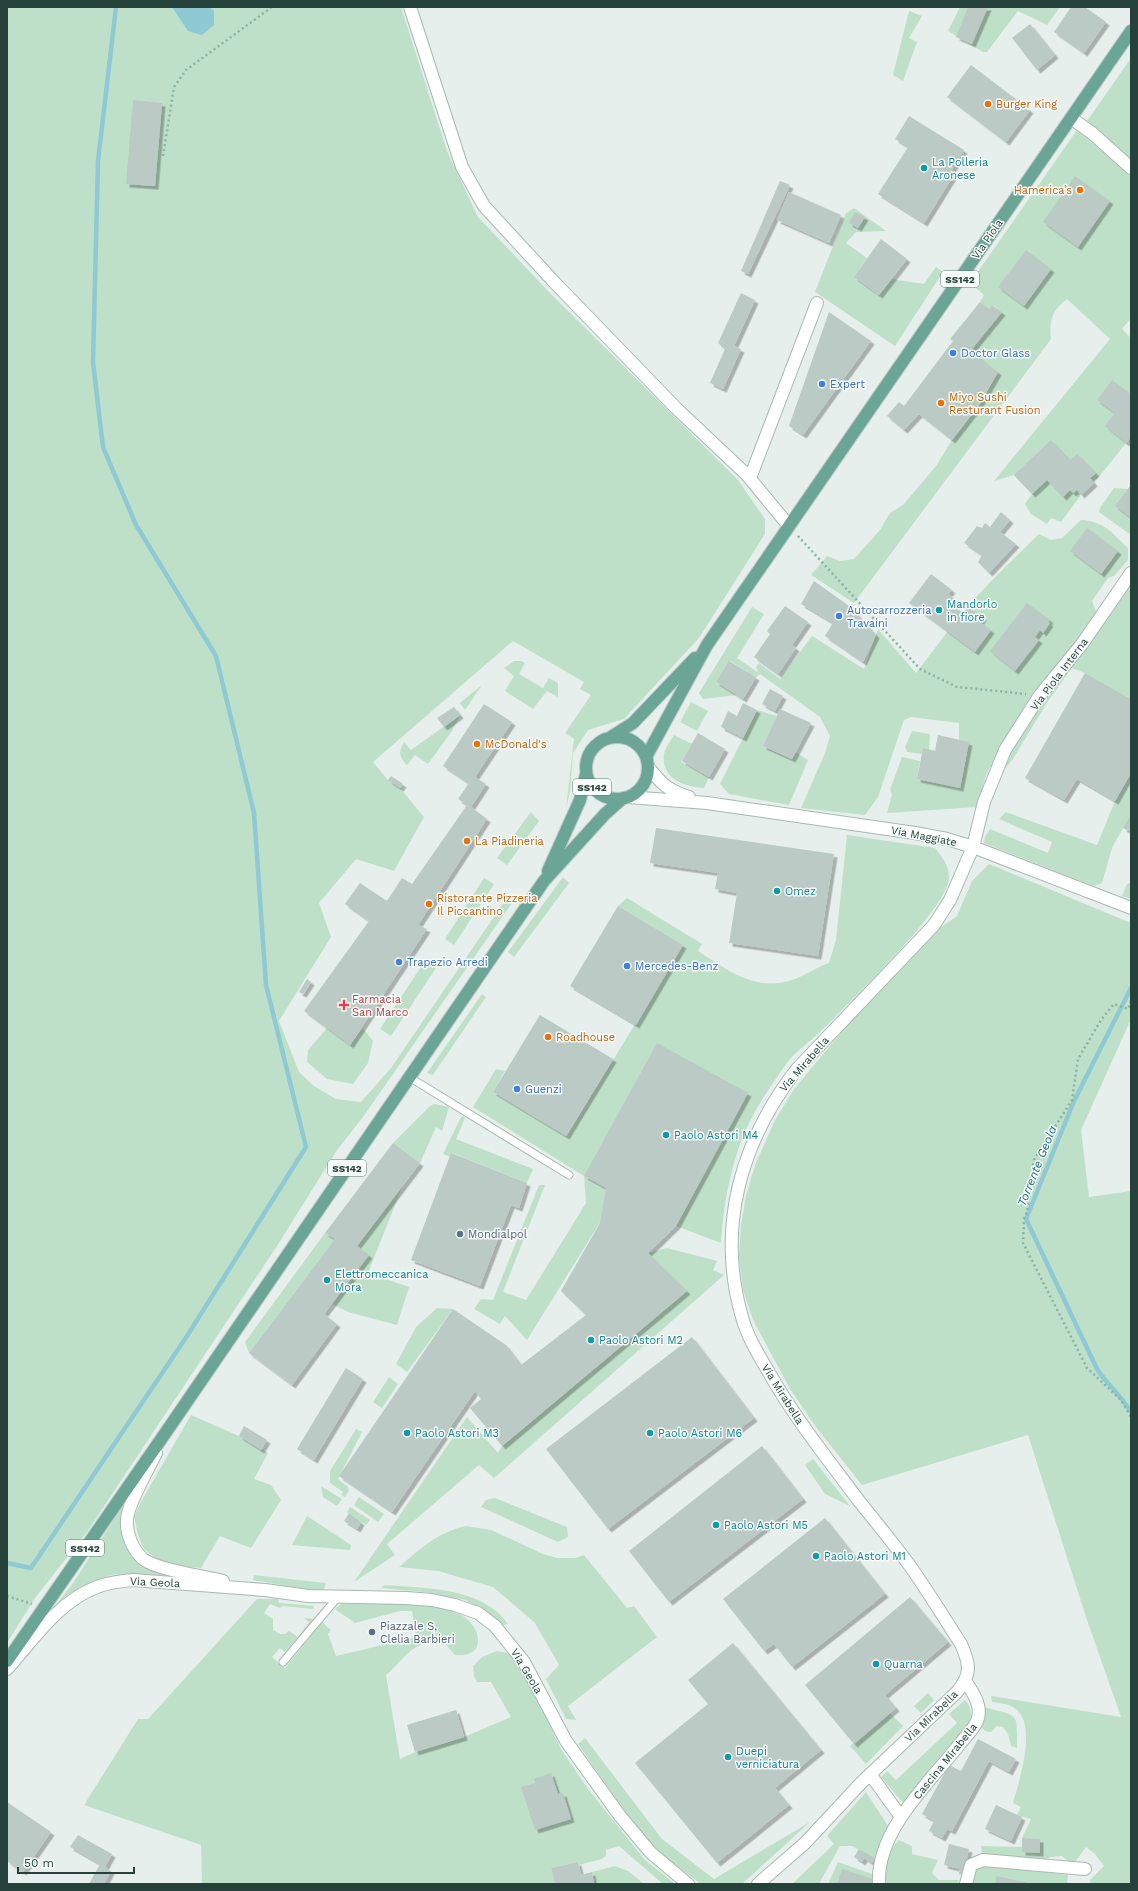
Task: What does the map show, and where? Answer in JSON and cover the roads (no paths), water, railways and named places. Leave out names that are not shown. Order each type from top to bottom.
[{"type":"main road","name":"Via Piola","points":[[789,526],[1131,31]]},
{"type":"main road","name":"SS142","points":[[7,1661],[544,881],[606,814],[643,785],[647,776],[647,762],[707,645],[789,526]]},
{"type":"main road","name":"SS142","points":[[544,881],[580,800],[586,774],[586,759],[591,750],[601,740],[611,737],[633,723],[707,645]]},
{"type":"main road","points":[[611,737],[625,737],[635,742],[642,748],[647,762]]},
{"type":"main road","name":"SS142","points":[[586,774],[589,783],[599,794],[608,798],[625,798]]},
{"type":"street","points":[[410,7],[462,167],[484,206],[566,295],[676,408],[750,478],[789,526]]},
{"type":"street","points":[[1071,118],[1092,133],[1131,168]]},
{"type":"street","points":[[750,478],[817,303]]},
{"type":"street","name":"Via Piola Interna","points":[[973,847],[984,802],[1005,750],[1040,695],[1082,644],[1131,573]]},
{"type":"street","name":"Via Maggiate","points":[[647,762],[660,781],[671,791],[707,803]]},
{"type":"street","name":"Via Maggiate","points":[[625,798],[707,803],[947,839],[973,847],[1131,908]]},
{"type":"street","name":"Via Mirabella","points":[[758,1884],[805,1843],[870,1774],[958,1692],[966,1682],[969,1670],[961,1644],[910,1567],[788,1405],[755,1349],[742,1318],[731,1252],[733,1219],[737,1194],[746,1160],[767,1114],[781,1090],[797,1069],[934,924],[950,900],[973,847]]},
{"type":"street","name":"Via Geola","points":[[164,1435],[126,1520],[133,1547],[143,1559],[157,1566],[265,1590]]},
{"type":"street","name":"Via Geola","points":[[7,1670],[58,1612],[78,1596],[96,1587],[112,1582],[133,1580],[265,1590],[308,1596],[406,1598],[455,1605],[478,1614],[495,1626],[524,1662],[566,1741],[620,1816],[651,1854],[688,1884]]},
{"type":"street","name":"Cascina Mirabella","points":[[879,1884],[878,1876],[886,1847],[901,1818],[918,1794],[978,1720],[978,1701],[966,1682]]},
{"type":"street","points":[[870,1774],[901,1818]]},
{"type":"street","points":[[966,1884],[971,1865],[983,1860],[1086,1869]]},
{"type":"lane","points":[[409,1077],[569,1175]]},
{"type":"lane","points":[[283,1662],[338,1597]]},
{"type":"water","points":[[172,7],[210,7],[214,11],[214,25],[202,35],[188,31]]},
{"type":"waterway","points":[[7,1563],[31,1568],[187,1336],[306,1147],[266,985],[254,813],[216,656],[136,525],[103,447],[93,362],[98,161],[116,7]]},
{"type":"waterway","name":"Torrente Geola","points":[[1131,988],[1074,1101],[1026,1219],[1097,1369],[1131,1412]]},
{"type":"place","name":"Burger King","points":[[988,104]]},
{"type":"place","name":"La Polleria Aronese","points":[[924,168]]},
{"type":"place","name":"Hamerica’s","points":[[1080,190]]},
{"type":"place","name":"Doctor Glass","points":[[953,353]]},
{"type":"place","name":"Expert","points":[[822,384]]},
{"type":"place","name":"Miyo Sushi Resturant Fusion","points":[[941,403]]},
{"type":"place","name":"Mandorlo in fiore","points":[[939,610]]},
{"type":"place","name":"Autocarrozzeria Travaini","points":[[839,616]]},
{"type":"place","name":"McDonald's","points":[[477,744]]},
{"type":"place","name":"La Piadineria","points":[[467,841]]},
{"type":"place","name":"Omez","points":[[777,891]]},
{"type":"place","name":"Ristorante Pizzeria Il Piccantino","points":[[429,904]]},
{"type":"place","name":"Trapezio Arredi","points":[[399,962]]},
{"type":"place","name":"Mercedes-Benz","points":[[627,966]]},
{"type":"place","name":"Farmacia San Marco","points":[[344,1005]]},
{"type":"place","name":"Roadhouse","points":[[548,1037]]},
{"type":"place","name":"Guenzi","points":[[517,1089]]},
{"type":"place","name":"Paolo Astori M4","points":[[666,1135]]},
{"type":"place","name":"Mondialpol","points":[[460,1234]]},
{"type":"place","name":"Elettromeccanica Mora","points":[[327,1280]]},
{"type":"place","name":"Paolo Astori M2","points":[[591,1340]]},
{"type":"place","name":"Paolo Astori M3","points":[[407,1433]]},
{"type":"place","name":"Paolo Astori M6","points":[[650,1433]]},
{"type":"place","name":"Paolo Astori M5","points":[[716,1525]]},
{"type":"place","name":"Paolo Astori M1","points":[[816,1556]]},
{"type":"place","name":"Piazzale S, Clelia Barbieri","points":[[372,1632]]},
{"type":"place","name":"Quarna","points":[[876,1664]]},
{"type":"place","name":"Duepi verniciatura","points":[[728,1757]]}]
